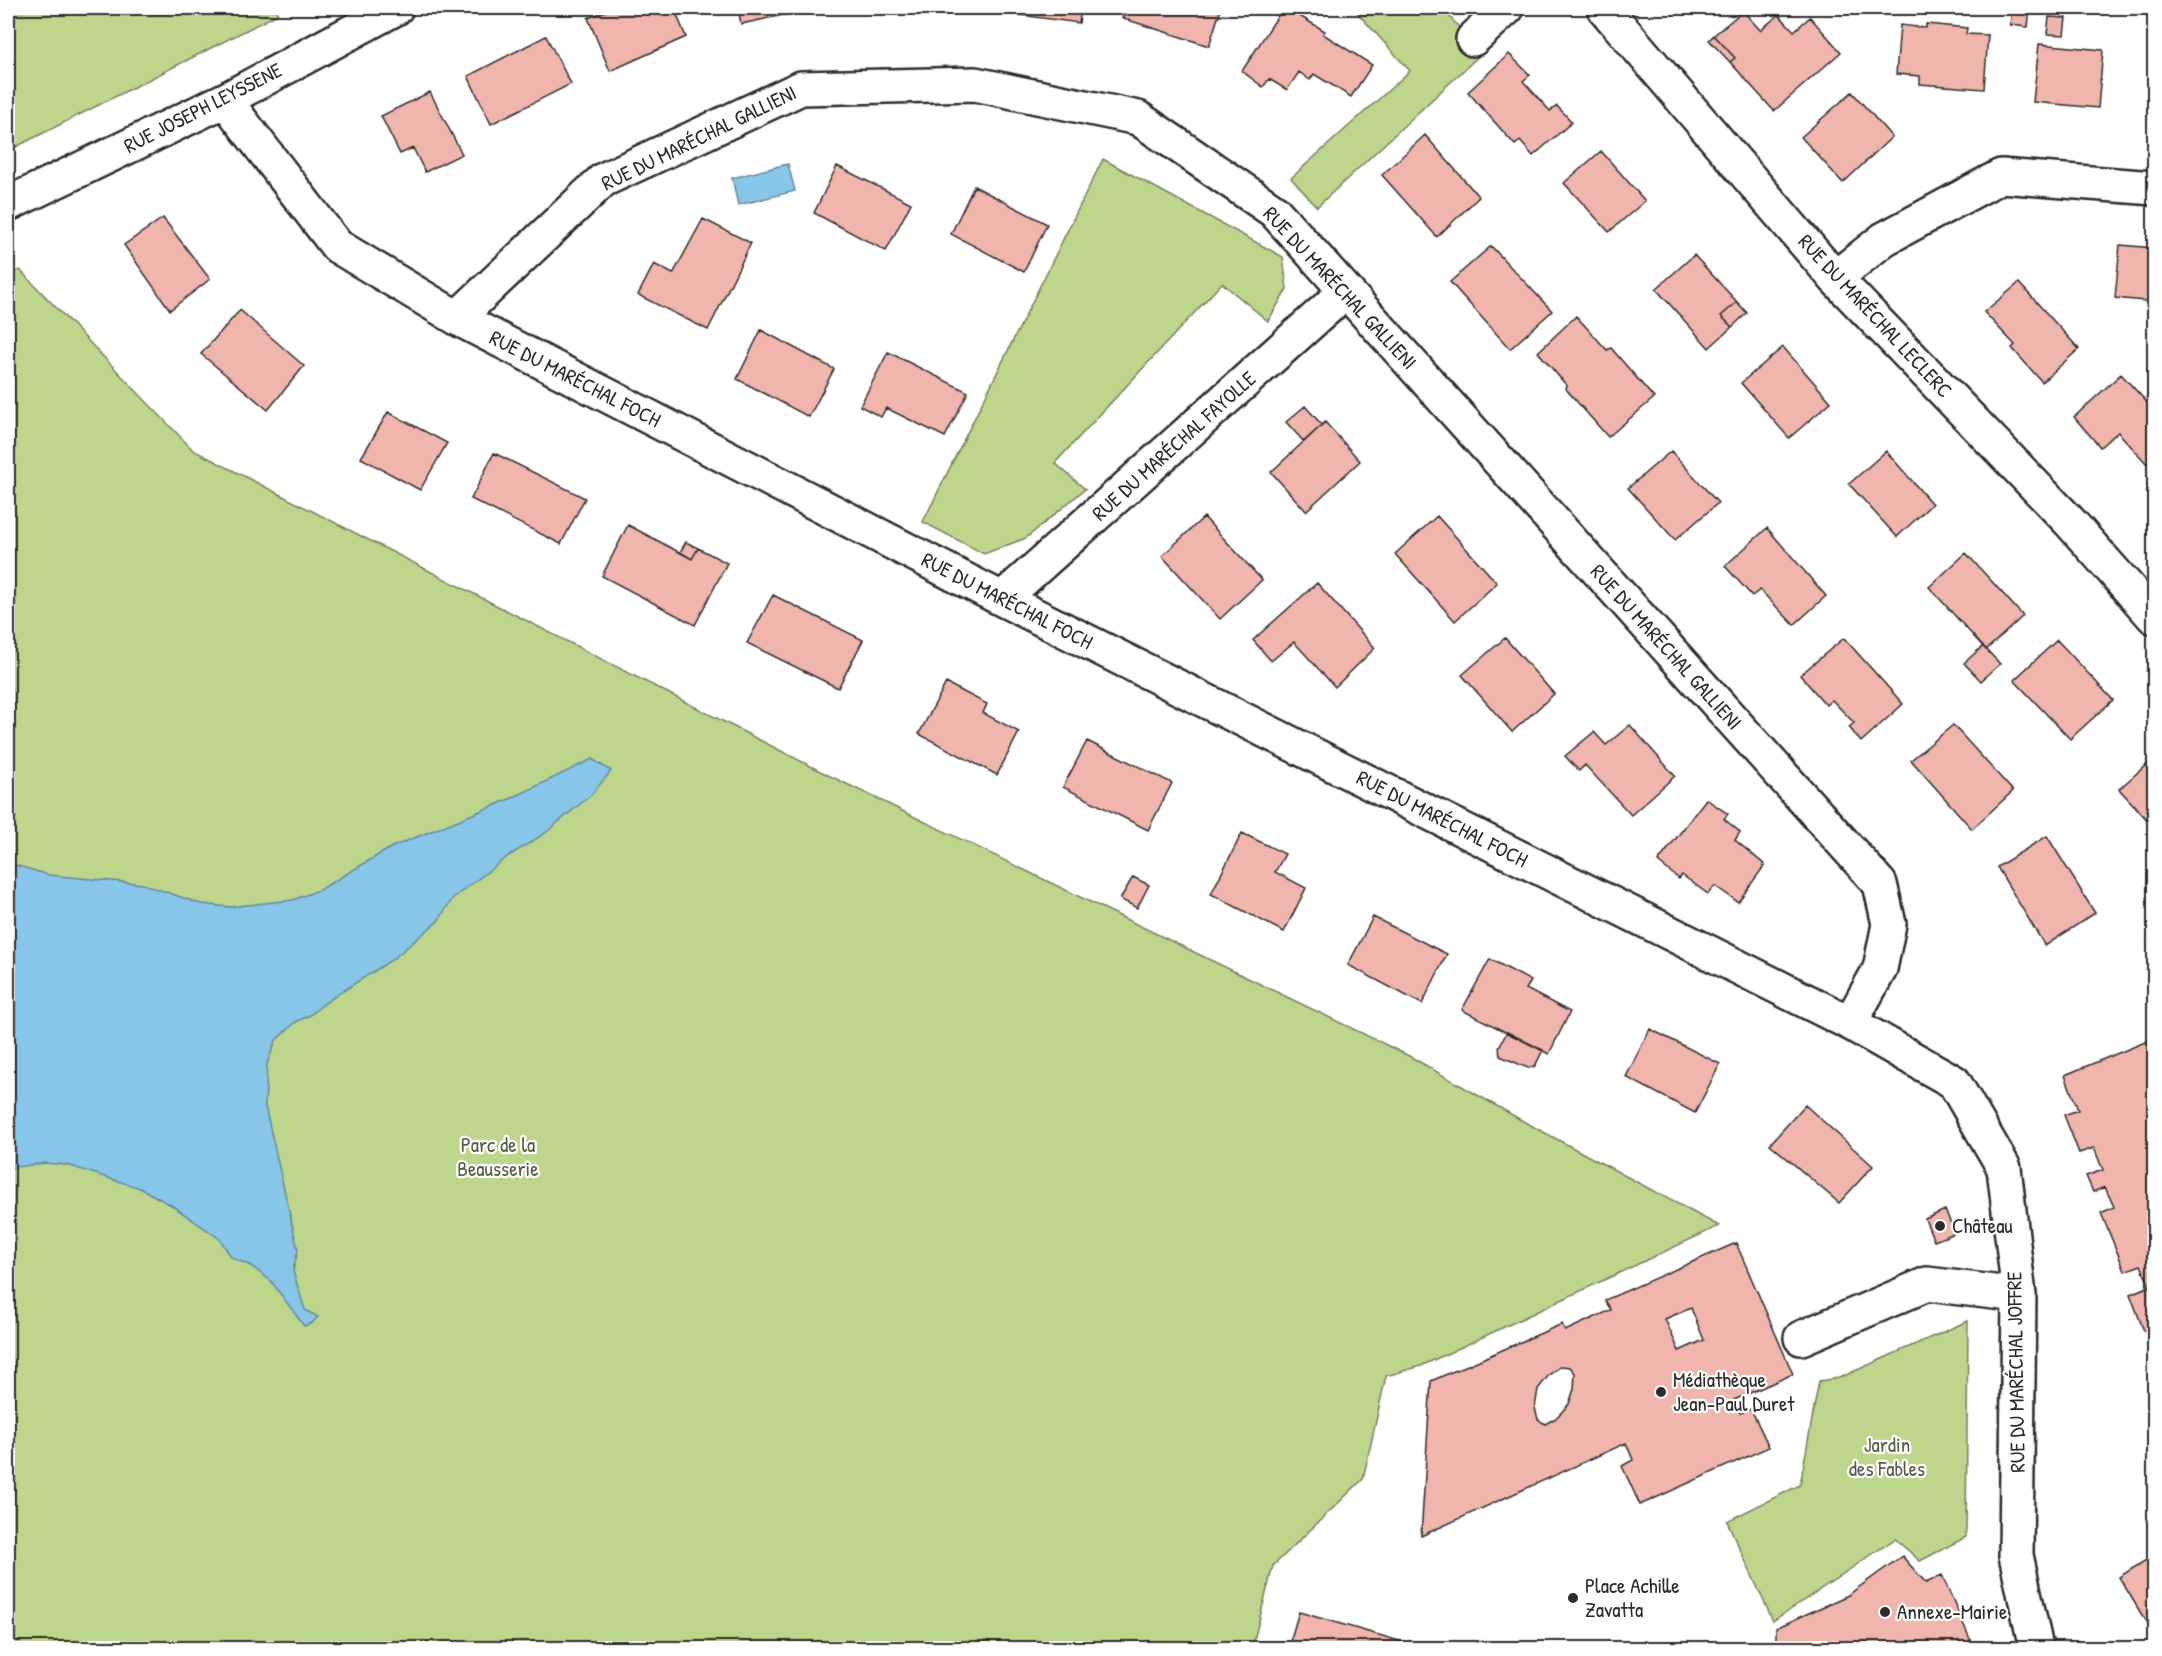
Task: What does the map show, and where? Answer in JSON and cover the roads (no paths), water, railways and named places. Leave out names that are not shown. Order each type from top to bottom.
[{"type":"street","name":"RUE JOSEPH LEYSSENE","points":[[8,204],[225,100],[396,8]]},
{"type":"street","points":[[1473,39],[1507,8]]},
{"type":"street","name":"RUE DU MARÉCHAL LECLERC","points":[[1604,8],[1835,278],[2070,522],[2154,617]]},
{"type":"street","name":"RUE DU MARÉCHAL GALLIENI","points":[[457,318],[603,180],[801,88],[975,84],[1138,118],[1274,211],[1880,884],[1889,924],[1880,969],[1850,1023]]},
{"type":"street","name":"RUE DU MARÉCHAL FOCH","points":[[225,100],[337,246],[457,318],[1002,599],[1850,1023]]},
{"type":"street","points":[[1835,278],[1884,239],[2001,176],[2154,188]]},
{"type":"street","name":"RUE DU MARÉCHAL FAYOLLE","points":[[1002,599],[1345,292]]},
{"type":"street","name":"RUE DU MARÉCHAL JOFFRE","points":[[1850,1023],[1953,1082],[2004,1168],[2019,1295],[2016,1555],[2025,1644]]},
{"type":"street","points":[[1801,1338],[1927,1284],[2019,1295]]},
{"type":"water","points":[[788,164],[795,191],[738,205],[732,178]]},
{"type":"water","points":[[592,759],[611,771],[591,795],[544,834],[507,857],[453,898],[438,921],[393,959],[296,1022],[276,1040],[267,1064],[265,1106],[298,1250],[293,1271],[305,1310],[318,1317],[312,1323],[304,1326],[271,1281],[251,1266],[231,1257],[220,1239],[171,1205],[140,1188],[67,1165],[45,1163],[8,1168],[8,863],[49,875],[143,884],[201,904],[230,907],[293,900],[321,889],[392,847],[510,799]]},
{"type":"place","name":"Château","points":[[1940,1226]]},
{"type":"place","name":"Médiathèque Jean-Paul Duret","points":[[1661,1392]]},
{"type":"place","name":"Place Achille Zavatta","points":[[1573,1598]]},
{"type":"place","name":"Annexe-Mairie","points":[[1885,1612]]},
{"type":"park label","name":"Parc de la Beausserie","points":[[498,1157]]},
{"type":"park label","name":"Jardin des Fables","points":[[1887,1457]]}]
